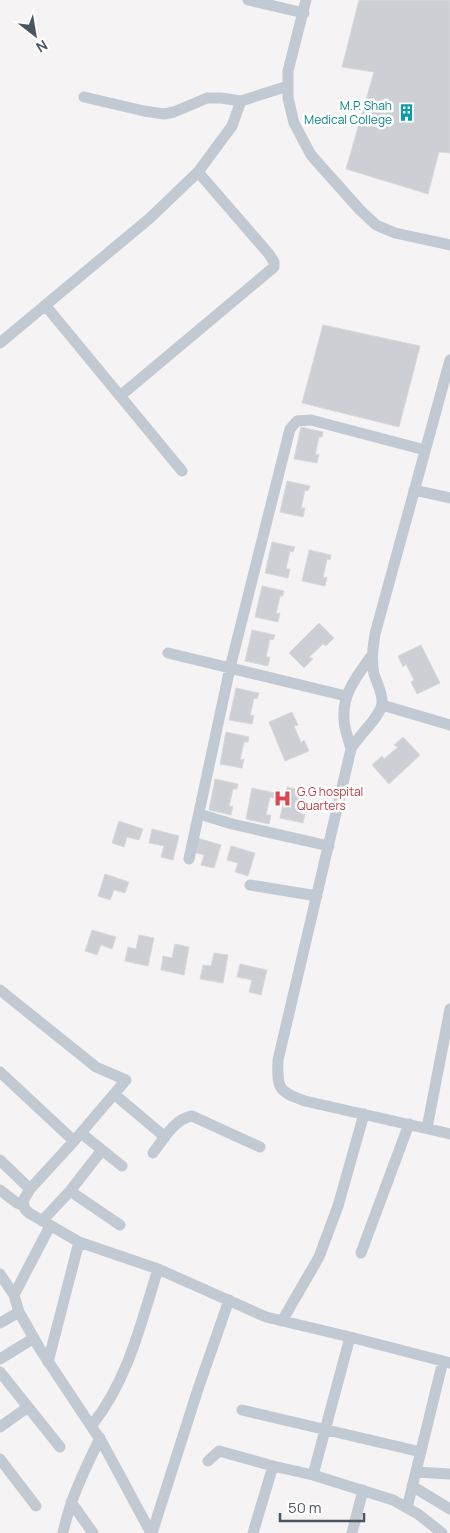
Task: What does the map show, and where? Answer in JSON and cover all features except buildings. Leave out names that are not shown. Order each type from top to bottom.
[{"type":"street","points":[[248,0],[304,13]]},
{"type":"street","points":[[306,0],[288,70],[288,98],[294,123],[311,155],[360,210],[376,225],[395,234],[450,245]]},
{"type":"street","points":[[84,97],[144,112],[164,114],[174,112],[207,98],[241,101],[288,86]]},
{"type":"street","points":[[0,343],[150,218],[198,172],[232,126],[241,101]]},
{"type":"street","points":[[120,396],[274,267],[274,262],[269,254],[198,172]]},
{"type":"street","points":[[46,305],[182,471]]},
{"type":"street","points":[[450,360],[375,634],[372,656],[374,673],[382,696],[382,705],[351,749],[278,1060],[279,1085],[283,1092],[293,1097],[450,1134]]},
{"type":"street","points":[[189,859],[230,668],[290,429],[297,421],[311,420],[425,450]]},
{"type":"street","points":[[414,490],[450,498]]},
{"type":"street","points":[[168,653],[346,696]]},
{"type":"street","points":[[351,749],[344,720],[346,696],[355,679],[372,656]]},
{"type":"street","points":[[382,705],[450,725]]},
{"type":"street","points":[[199,814],[232,824],[329,846]]},
{"type":"street","points":[[250,886],[317,896]]},
{"type":"street","points":[[0,990],[96,1067],[126,1080],[30,1189],[23,1201],[24,1206]]},
{"type":"street","points":[[427,1128],[450,1009]]},
{"type":"street","points":[[0,1072],[77,1137],[102,1150],[122,1166]]},
{"type":"street","points":[[114,1094],[165,1137]]},
{"type":"street","points":[[282,1321],[319,1257],[338,1206],[364,1114]]},
{"type":"street","points":[[152,1153],[175,1125],[186,1117],[192,1116],[260,1147]]},
{"type":"street","points":[[361,1253],[409,1124]]},
{"type":"street","points":[[14,1295],[46,1224],[102,1150]]},
{"type":"street","points":[[0,1160],[30,1189]]},
{"type":"street","points":[[0,1190],[46,1224],[79,1242],[158,1268],[266,1317],[447,1362],[407,1508]]},
{"type":"street","points":[[70,1190],[120,1225]]},
{"type":"street","points":[[48,1362],[79,1242]]},
{"type":"street","points":[[92,1425],[101,1413],[127,1365],[136,1342],[158,1268]]},
{"type":"street","points":[[0,1274],[14,1295],[20,1312],[48,1362],[100,1438],[151,1533]]},
{"type":"street","points":[[151,1533],[229,1300]]},
{"type":"street","points":[[0,1324],[20,1312]]},
{"type":"street","points":[[313,1475],[350,1337]]},
{"type":"street","points":[[0,1359],[34,1338]]},
{"type":"street","points":[[0,1372],[60,1447]]},
{"type":"street","points":[[0,1427],[28,1407]]},
{"type":"street","points":[[242,1410],[421,1452]]},
{"type":"street","points":[[63,1533],[67,1512],[84,1470],[100,1438]]},
{"type":"street","points":[[208,1461],[219,1451],[363,1490],[392,1500],[407,1508],[418,1514],[442,1533]]},
{"type":"street","points":[[0,1460],[36,1506]]},
{"type":"street","points":[[255,1532],[273,1466]]},
{"type":"street","points":[[416,1472],[450,1474]]},
{"type":"street","points":[[412,1486],[450,1509]]},
{"type":"street","points":[[352,1533],[363,1490]]},
{"type":"street","points":[[71,1502],[93,1533]]},
{"type":"place","name":"M.P. Shah Medical College","points":[[406,112]]},
{"type":"place","name":"G.G hospital Quarters","points":[[283,798]]}]
